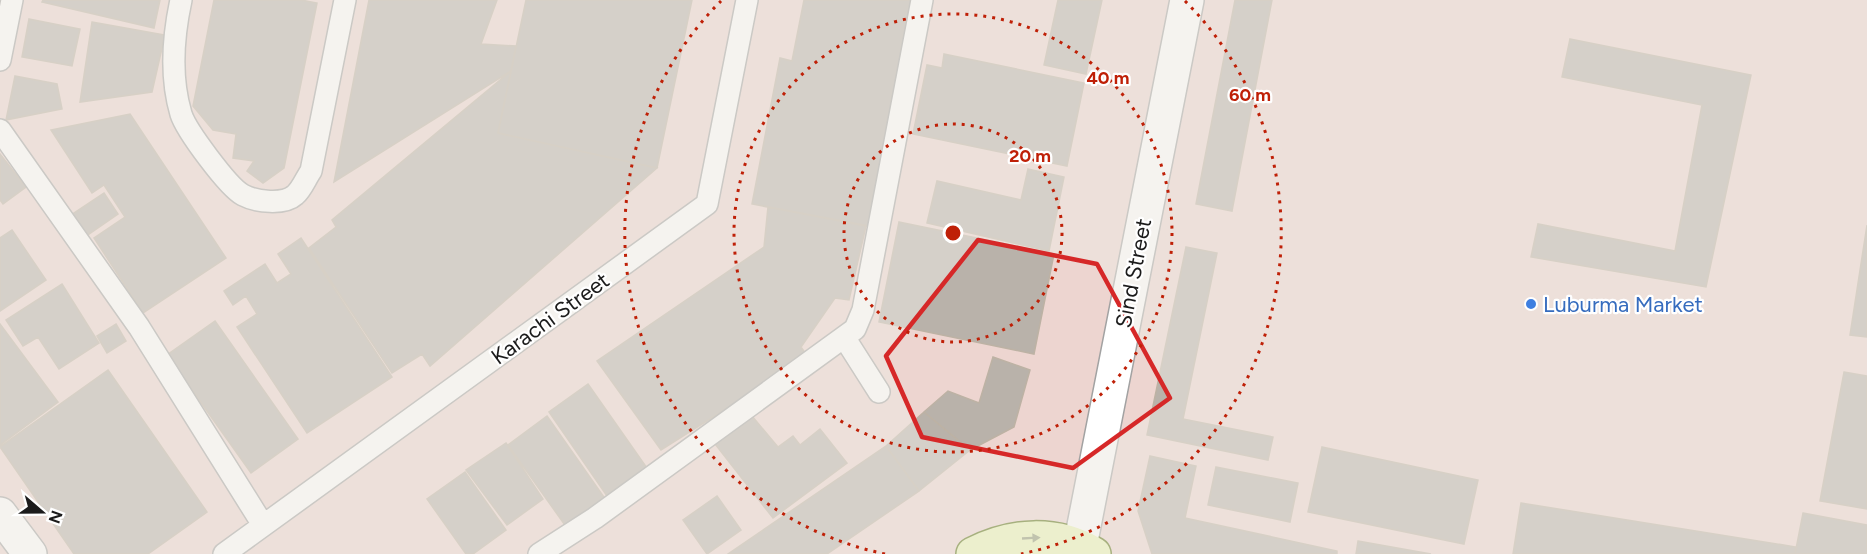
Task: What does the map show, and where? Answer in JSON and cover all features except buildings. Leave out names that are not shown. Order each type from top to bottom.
[{"type":"main road","points":[[973,554],[1015,539],[1037,537],[1061,539],[1087,550]]},
{"type":"street","name":"Sind Street","points":[[1087,550],[1187,0]]},
{"type":"street","points":[[0,514],[30,554]]},
{"type":"lane","points":[[0,60],[12,0]]},
{"type":"lane","points":[[181,0],[177,18],[173,68],[182,116],[216,169],[242,195],[273,203],[295,195],[311,171],[345,0]]},
{"type":"lane","name":"Karachi Street","points":[[224,554],[706,204],[747,0]]},
{"type":"lane","points":[[539,554],[596,518],[855,329],[863,310],[922,0]]},
{"type":"lane","points":[[0,130],[139,327],[264,525]]},
{"type":"lane","points":[[844,337],[879,392]]},
{"type":"highlighted area","points":[[978,240],[1097,264],[1170,398],[1073,468],[922,437],[886,356]]},
{"type":"shaded area","points":[[0,0],[1867,0],[1867,554],[0,554]]},
{"type":"place","name":"Luburma Market","points":[[1531,304]]}]
